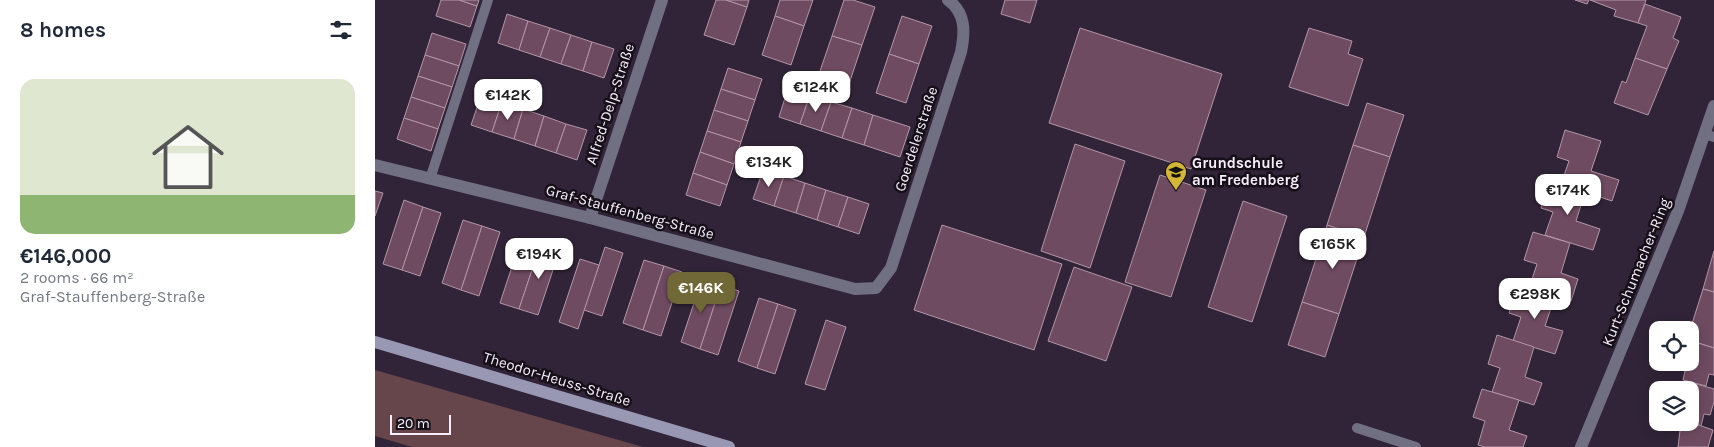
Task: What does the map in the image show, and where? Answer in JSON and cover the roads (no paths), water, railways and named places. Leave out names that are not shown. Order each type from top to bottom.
[{"type":"street","name":"Alfred-Delp-Straße","points":[[590,218],[661,0]]},
{"type":"street","name":"Goerdelerstraße","points":[[876,288],[891,268],[961,52],[965,32],[961,13],[948,0]]},
{"type":"street","name":"Kurt-Schumacher-Ring","points":[[1581,447],[1709,136],[1714,106]]},
{"type":"street","name":"Graf-Stauffenberg-Straße","points":[[375,165],[590,218],[855,289],[876,288]]},
{"type":"street","name":"Theodor-Heuss-Straße","points":[[375,342],[729,447]]},
{"type":"lane","points":[[430,179],[488,0]]},
{"type":"lane","points":[[1357,428],[1416,447]]},
{"type":"place","name":"Grundschule am Fredenberg","points":[[1176,191]]}]
